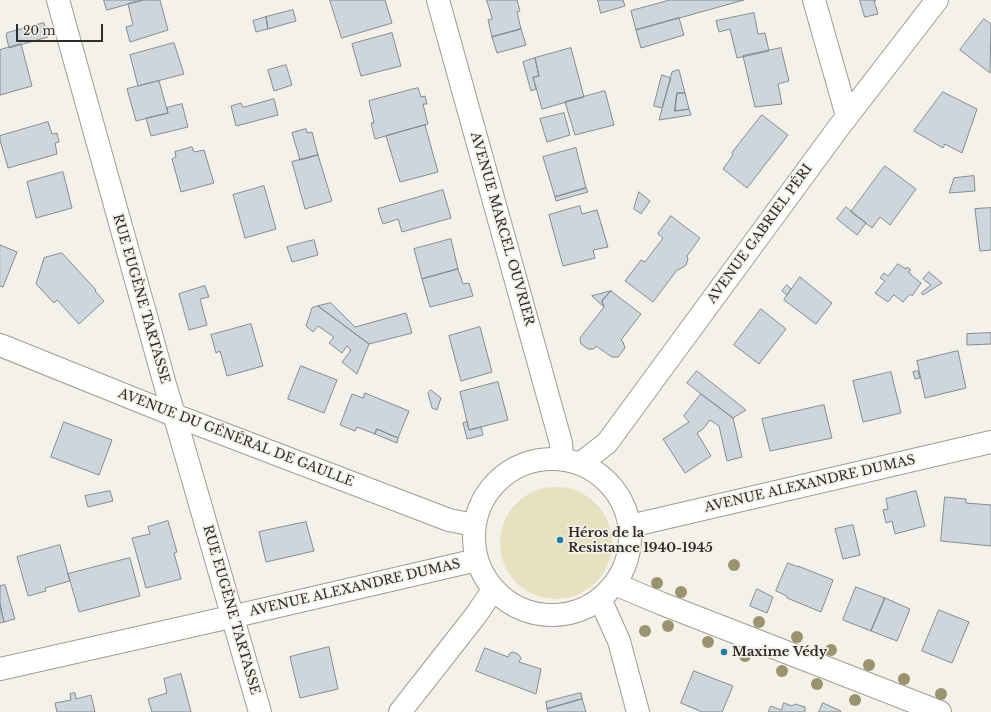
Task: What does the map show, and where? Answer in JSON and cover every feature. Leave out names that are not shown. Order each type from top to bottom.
[{"type":"street","name":"RUE EUGÈNE TARTASSE","points":[[58,0],[166,388],[260,712]]},
{"type":"street","name":"AVENUE MARCEL OUVRIER","points":[[438,0],[561,443],[571,461]]},
{"type":"street","points":[[814,0],[847,116]]},
{"type":"street","name":"AVENUE GABRIEL PÉRI","points":[[571,461],[607,443],[847,116],[937,0]]},
{"type":"street","name":"AVENUE DU GÉNÉRAL DE GAULLE","points":[[0,345],[174,415],[450,520],[474,525]]},
{"type":"street","name":"AVENUE ALEXANDRE DUMAS","points":[[630,526],[991,442]]},
{"type":"street","points":[[538,459],[571,461],[599,474],[614,488],[624,506],[630,526],[629,553],[624,570],[615,584],[600,599],[579,611],[555,616],[531,613],[509,603],[493,590],[482,574],[476,560],[473,543],[474,525],[481,501],[496,482],[515,467],[538,459]]},
{"type":"street","name":"AVENUE ALEXANDRE DUMAS","points":[[0,669],[476,560]]},
{"type":"street","points":[[615,584],[940,712]]},
{"type":"street","points":[[400,712],[476,615],[493,590]]},
{"type":"street","points":[[600,599],[619,641],[638,712]]},
{"type":"shaded area","points":[[556,487],[577,491],[596,503],[608,522],[612,543],[608,564],[596,583],[577,595],[556,599],[535,595],[516,583],[504,564],[500,543],[504,522],[516,503],[535,491]]},
{"type":"building","points":[[104,0],[143,0],[107,10]]},
{"type":"building","points":[[144,0],[160,0],[168,30],[130,42],[126,27],[133,25],[128,4]]},
{"type":"building","points":[[330,0],[385,0],[392,23],[342,38]]},
{"type":"building","points":[[487,0],[517,0],[520,11],[517,12],[521,29],[492,37],[488,20],[492,19]]},
{"type":"building","points":[[598,0],[623,0],[625,6],[601,13]]},
{"type":"building","points":[[670,0],[744,0],[636,30],[631,11]]},
{"type":"building","points":[[860,0],[876,0],[874,1],[878,14],[865,17]]},
{"type":"building","points":[[293,10],[296,21],[268,29],[266,17]]},
{"type":"building","points":[[754,13],[758,34],[765,33],[769,51],[737,58],[730,29],[719,32],[716,21]]},
{"type":"building","points":[[266,17],[268,29],[256,32],[253,21]]},
{"type":"building","points":[[679,18],[684,35],[641,48],[636,30]]},
{"type":"building","points":[[984,19],[991,24],[990,73],[960,50]]},
{"type":"building","points":[[44,23],[48,37],[9,48],[6,35],[7,33]]},
{"type":"building","points":[[521,29],[526,45],[497,53],[492,37]]},
{"type":"building","points":[[392,33],[401,66],[361,76],[352,44]]},
{"type":"building","points":[[174,43],[184,74],[138,86],[130,55]]},
{"type":"building","points":[[21,44],[32,86],[0,95],[0,50]]},
{"type":"building","points":[[571,48],[584,97],[542,109],[533,77],[539,76],[535,58]]},
{"type":"building","points":[[781,48],[789,81],[778,84],[782,104],[755,107],[743,56]]},
{"type":"building","points":[[535,58],[539,76],[533,77],[536,89],[531,91],[523,62]]},
{"type":"building","points":[[286,65],[292,85],[274,91],[268,70]]},
{"type":"building","points":[[679,70],[685,93],[677,93],[675,111],[689,109],[691,115],[659,120],[672,72]]},
{"type":"building","points":[[662,75],[671,78],[662,108],[654,106]]},
{"type":"building","points":[[159,81],[168,113],[136,121],[127,89]]},
{"type":"building","points":[[418,88],[421,97],[425,96],[427,104],[423,104],[428,124],[375,139],[371,123],[374,123],[369,101]]},
{"type":"building","points":[[605,91],[614,125],[575,135],[565,102]]},
{"type":"building","points":[[943,92],[977,109],[962,153],[945,144],[943,148],[914,131]]},
{"type":"building","points":[[677,93],[685,93],[689,109],[675,111]]},
{"type":"building","points":[[274,99],[278,115],[236,126],[231,106],[241,103],[243,107]]},
{"type":"building","points":[[182,104],[188,127],[151,136],[146,118],[168,113],[167,108]]},
{"type":"building","points":[[564,113],[570,135],[547,142],[540,119]]},
{"type":"building","points":[[762,115],[788,135],[747,188],[723,169],[733,155],[732,153]]},
{"type":"building","points":[[48,122],[52,134],[57,133],[59,142],[55,143],[57,154],[8,168],[0,136]]},
{"type":"building","points":[[425,125],[438,172],[400,182],[386,136]]},
{"type":"building","points":[[306,129],[307,133],[312,132],[318,155],[300,160],[292,133]]},
{"type":"building","points":[[192,147],[194,152],[204,150],[214,183],[181,192],[172,159],[176,157],[175,152]]},
{"type":"building","points":[[576,148],[586,188],[555,197],[543,157]]},
{"type":"building","points":[[318,155],[332,201],[305,209],[292,162]]},
{"type":"building","points":[[885,166],[916,189],[890,225],[880,217],[872,228],[851,212]]},
{"type":"building","points":[[63,172],[72,208],[36,218],[27,182]]},
{"type":"building","points":[[974,176],[975,191],[949,193],[954,178]]},
{"type":"building","points":[[264,186],[276,229],[245,238],[233,195]]},
{"type":"building","points":[[586,188],[588,192],[556,201],[555,197]]},
{"type":"building","points":[[443,190],[451,218],[402,232],[398,219],[383,224],[378,209]]},
{"type":"building","points":[[639,192],[650,201],[641,214],[634,209]]},
{"type":"building","points":[[580,206],[582,214],[597,210],[608,247],[593,250],[595,258],[563,266],[549,215]]},
{"type":"building","points":[[846,207],[866,223],[857,235],[837,219]]},
{"type":"building","points":[[991,208],[991,250],[980,251],[975,209]]},
{"type":"building","points":[[671,216],[700,238],[687,256],[688,259],[686,265],[677,270],[653,302],[625,281],[641,260],[645,262],[663,238],[658,234]]},
{"type":"building","points":[[451,239],[458,269],[422,279],[414,249]]},
{"type":"building","points":[[314,240],[318,255],[292,262],[287,247]]},
{"type":"building","points":[[0,245],[17,252],[3,287],[0,286]]},
{"type":"building","points":[[62,253],[96,290],[95,291],[104,301],[79,324],[57,300],[54,303],[36,284],[44,258]]},
{"type":"building","points":[[898,264],[911,270],[908,272],[921,283],[912,296],[910,294],[903,302],[894,295],[888,302],[875,293],[885,281],[880,278],[884,273],[888,276]]},
{"type":"building","points":[[458,269],[463,284],[469,283],[473,296],[430,307],[422,279]]},
{"type":"building","points":[[929,272],[942,283],[923,295],[921,293],[931,285],[923,279]]},
{"type":"building","points":[[800,277],[832,303],[816,324],[784,300]]},
{"type":"building","points":[[787,285],[791,289],[787,295],[782,291]]},
{"type":"building","points":[[205,286],[209,297],[200,299],[207,325],[189,330],[179,294]]},
{"type":"building","points":[[611,291],[641,314],[621,340],[625,348],[618,357],[612,357],[596,346],[594,349],[588,349],[581,344],[580,338],[604,307],[602,301]]},
{"type":"building","points":[[611,291],[602,301],[604,307],[592,296]]},
{"type":"building","points":[[331,303],[355,327],[406,313],[412,333],[369,344],[318,306]]},
{"type":"building","points":[[318,306],[369,344],[357,374],[342,362],[351,350],[347,346],[342,353],[329,343],[334,337],[318,326],[313,332],[306,326],[312,308]]},
{"type":"building","points":[[761,309],[786,329],[759,364],[734,345]]},
{"type":"building","points":[[251,324],[263,366],[227,376],[220,351],[216,353],[211,335]]},
{"type":"building","points":[[480,327],[492,372],[461,381],[449,336]]},
{"type":"building","points":[[991,333],[991,344],[967,345],[967,334]]},
{"type":"building","points":[[958,351],[966,388],[925,398],[917,361]]},
{"type":"building","points":[[301,366],[337,380],[324,413],[288,399]]},
{"type":"building","points":[[697,371],[746,410],[733,418],[687,383]]},
{"type":"building","points":[[918,371],[920,378],[915,379],[913,372]]},
{"type":"building","points":[[891,372],[901,413],[863,422],[853,381]]},
{"type":"building","points":[[498,382],[508,420],[469,430],[460,392]]},
{"type":"building","points":[[431,390],[441,398],[437,410],[432,408],[428,393]]},
{"type":"building","points":[[365,393],[409,411],[398,438],[377,429],[375,434],[357,427],[355,431],[340,425],[352,394],[363,398]]},
{"type":"building","points":[[701,394],[733,418],[742,457],[727,461],[719,426],[710,420],[703,429],[697,433],[711,456],[685,473],[663,439],[689,422],[684,416]]},
{"type":"building","points":[[824,405],[832,438],[770,451],[762,419]]},
{"type":"building","points":[[64,422],[112,440],[99,475],[51,457]]},
{"type":"building","points":[[467,422],[469,430],[481,427],[483,435],[467,439],[463,423]]},
{"type":"building","points":[[377,429],[398,438],[397,443],[375,434]]},
{"type":"building","points":[[110,491],[113,501],[88,507],[85,496]]},
{"type":"building","points":[[916,491],[925,526],[895,534],[892,521],[886,523],[883,510],[888,509],[886,499]]},
{"type":"building","points":[[945,497],[966,499],[966,503],[991,505],[991,546],[941,541]]},
{"type":"building","points":[[168,521],[177,552],[174,553],[181,579],[146,588],[132,538],[150,534],[148,527]]},
{"type":"building","points":[[306,522],[314,551],[266,562],[259,532]]},
{"type":"building","points":[[853,525],[860,555],[843,559],[835,529]]},
{"type":"building","points":[[60,545],[70,581],[45,588],[46,591],[28,596],[17,557]]},
{"type":"building","points":[[130,558],[140,596],[79,612],[68,574]]},
{"type":"building","points":[[788,563],[833,580],[821,612],[787,598],[787,596],[776,591]]},
{"type":"building","points":[[5,585],[15,619],[4,622],[0,604],[0,586]]},
{"type":"building","points":[[856,587],[885,598],[871,631],[843,620]]},
{"type":"building","points":[[757,589],[773,597],[767,613],[750,606]]},
{"type":"building","points":[[885,598],[910,609],[897,641],[871,631]]},
{"type":"building","points":[[0,604],[4,622],[0,623]]},
{"type":"building","points":[[939,610],[969,622],[952,663],[922,651]]},
{"type":"building","points":[[329,647],[338,689],[300,698],[290,657]]},
{"type":"building","points":[[485,648],[508,657],[510,653],[513,652],[518,654],[521,658],[519,662],[541,669],[536,694],[476,671]]},
{"type":"building","points":[[694,671],[733,686],[722,712],[702,712],[681,703]]},
{"type":"building","points":[[181,674],[191,712],[152,712],[148,699],[167,693],[164,679]]},
{"type":"building","points":[[75,693],[76,699],[91,695],[95,712],[57,712],[55,703],[71,700],[70,694]]},
{"type":"building","points":[[581,693],[582,699],[547,709],[546,702]]},
{"type":"building","points":[[582,699],[586,712],[548,712],[547,709]]},
{"type":"building","points":[[784,703],[792,706],[795,704],[805,707],[805,712],[768,712],[771,706],[781,710]]},
{"type":"building","points":[[823,703],[841,711],[819,712]]},
{"type":"place","name":"Héros de la Resistance 1940-1945","points":[[560,540]]},
{"type":"place","name":"Maxime Védy","points":[[724,652]]}]
